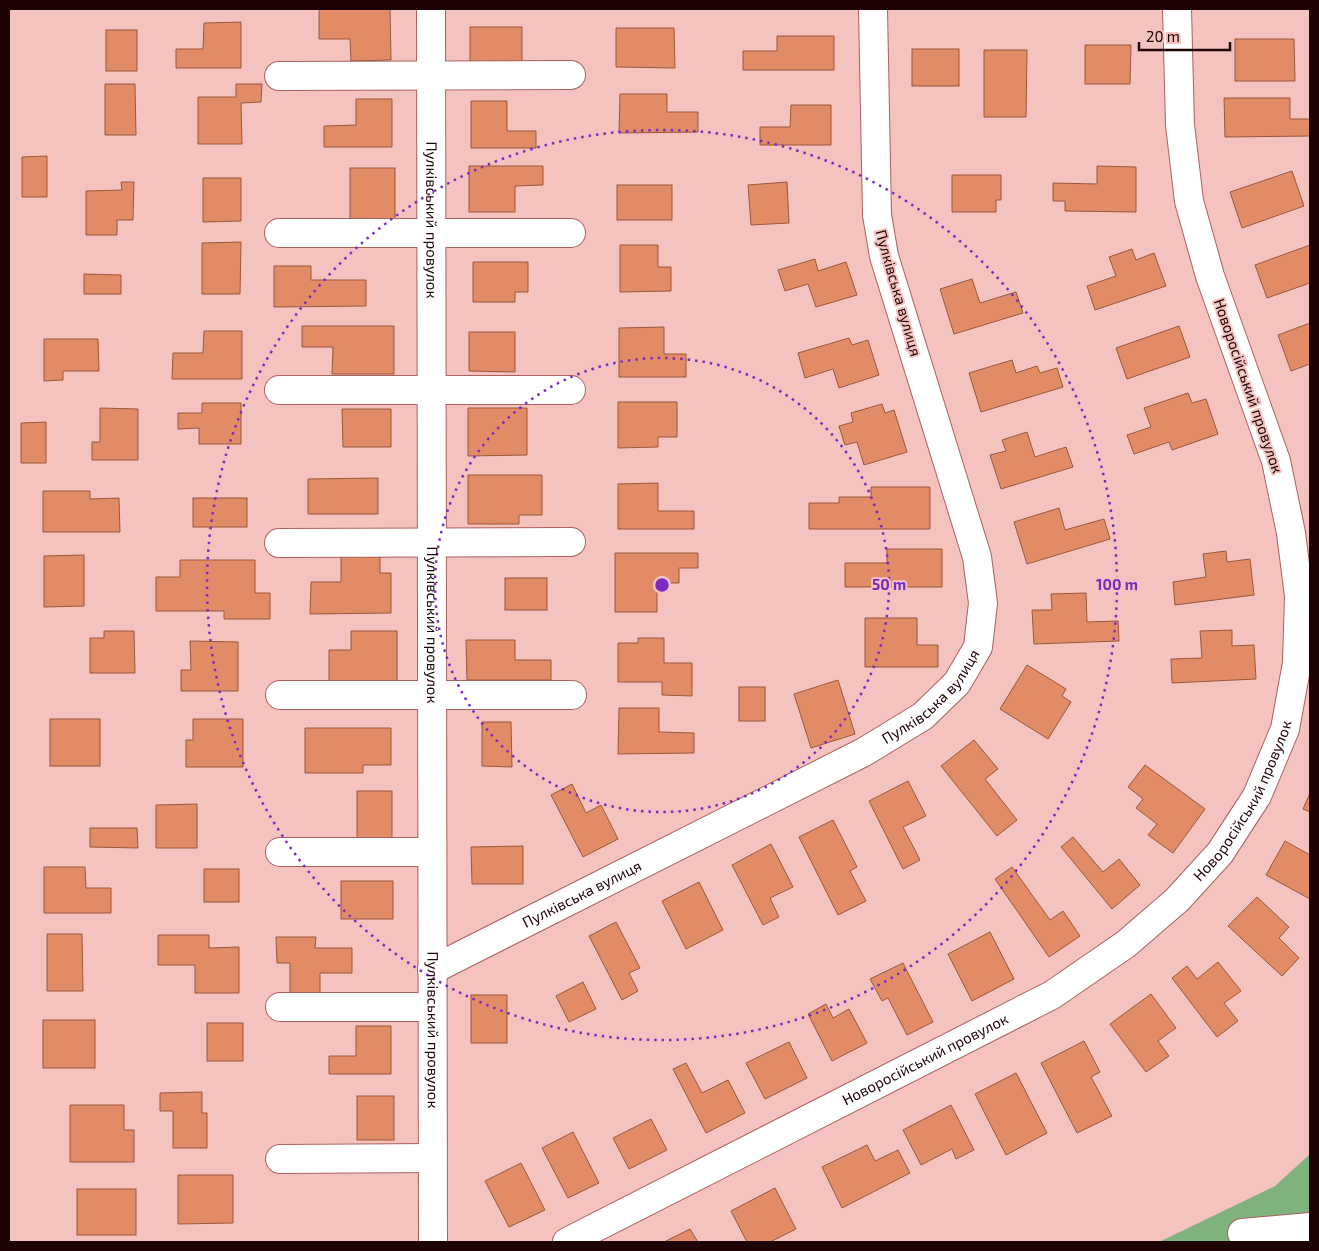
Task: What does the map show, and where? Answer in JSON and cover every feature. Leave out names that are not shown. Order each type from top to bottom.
[{"type":"street","name":"Пулківський провулок","points":[[431,9],[432,1242]]},
{"type":"street","name":"Пулківська вулиця","points":[[432,970],[864,752],[923,716],[957,683],[978,647],[983,603],[977,557],[884,256],[877,215],[873,9]]},
{"type":"street","name":"Новоросійський провулок","points":[[567,1242],[1052,995],[1126,944],[1177,900],[1220,852],[1257,796],[1285,729],[1297,663],[1299,596],[1291,533],[1276,461],[1210,276],[1189,201],[1180,125],[1177,9]]},
{"type":"street","points":[[279,76],[571,76]]},
{"type":"street","points":[[279,233],[571,232]]},
{"type":"street","points":[[279,390],[571,390]]},
{"type":"street","points":[[279,542],[571,542]]},
{"type":"street","points":[[280,695],[572,695]]},
{"type":"street","points":[[280,852],[432,852]]},
{"type":"street","points":[[280,1007],[432,1007]]},
{"type":"street","points":[[280,1159],[432,1158]]},
{"type":"street","points":[[1242,1233],[1310,1227]]},
{"type":"green space","points":[[1310,1154],[1310,1242],[1159,1242],[1275,1186]]},
{"type":"building","points":[[319,9],[390,9],[391,60],[351,61],[350,39],[319,39]]},
{"type":"building","points":[[241,22],[241,68],[176,68],[176,49],[203,49],[204,23]]},
{"type":"building","points":[[470,27],[522,27],[522,62],[470,62]]},
{"type":"building","points":[[616,28],[674,28],[675,68],[616,67]]},
{"type":"building","points":[[106,30],[137,30],[137,71],[106,71]]},
{"type":"building","points":[[777,36],[834,36],[834,70],[743,70],[743,51],[777,51]]},
{"type":"building","points":[[1235,39],[1294,39],[1295,81],[1235,81]]},
{"type":"building","points":[[1085,45],[1131,45],[1130,84],[1085,84]]},
{"type":"building","points":[[912,49],[959,49],[959,86],[912,86]]},
{"type":"building","points":[[984,50],[1027,50],[1026,117],[984,117]]},
{"type":"building","points":[[105,84],[135,84],[136,135],[105,135]]},
{"type":"building","points":[[236,84],[262,84],[261,102],[241,103],[242,144],[198,144],[198,97],[236,97]]},
{"type":"building","points":[[620,94],[667,94],[667,112],[698,112],[698,132],[619,133]]},
{"type":"building","points":[[1224,98],[1290,98],[1290,119],[1310,119],[1310,136],[1225,137]]},
{"type":"building","points":[[356,99],[392,99],[392,147],[324,147],[324,126],[356,125]]},
{"type":"building","points":[[471,101],[507,101],[507,131],[536,131],[536,148],[471,148]]},
{"type":"building","points":[[791,105],[831,105],[831,145],[760,145],[760,127],[790,127]]},
{"type":"building","points":[[47,156],[47,197],[22,197],[22,157]]},
{"type":"building","points":[[469,166],[543,166],[543,185],[515,186],[515,212],[469,212]]},
{"type":"building","points":[[1097,166],[1136,167],[1136,212],[1065,211],[1065,201],[1053,201],[1053,183],[1097,184]]},
{"type":"building","points":[[350,168],[395,168],[395,223],[350,223]]},
{"type":"building","points":[[1292,171],[1304,206],[1242,228],[1230,192]]},
{"type":"building","points":[[952,175],[1001,175],[1001,200],[996,200],[996,212],[952,212]]},
{"type":"building","points":[[203,178],[241,178],[241,221],[203,222]]},
{"type":"building","points":[[121,182],[134,182],[133,220],[117,220],[117,235],[86,235],[86,191],[122,190]]},
{"type":"building","points":[[787,182],[789,223],[751,225],[748,185]]},
{"type":"building","points":[[617,185],[672,185],[672,220],[617,220]]},
{"type":"building","points":[[241,242],[240,294],[202,294],[202,243]]},
{"type":"building","points":[[620,245],[658,245],[658,267],[671,267],[671,291],[620,292]]},
{"type":"building","points":[[1310,245],[1310,283],[1267,298],[1255,265]]},
{"type":"building","points":[[1132,249],[1136,260],[1154,253],[1166,286],[1095,310],[1087,286],[1116,276],[1109,257]]},
{"type":"building","points":[[815,259],[818,271],[846,262],[857,295],[816,307],[808,284],[785,291],[778,270]]},
{"type":"building","points":[[473,262],[528,262],[528,292],[515,292],[515,302],[473,302]]},
{"type":"building","points":[[274,266],[311,266],[311,280],[366,280],[366,306],[274,307]]},
{"type":"building","points":[[84,274],[121,275],[121,294],[84,294]]},
{"type":"building","points":[[972,279],[980,303],[1016,292],[1023,313],[954,334],[940,289]]},
{"type":"building","points":[[1310,323],[1310,364],[1291,371],[1278,335]]},
{"type":"building","points":[[302,326],[394,326],[394,374],[332,374],[333,347],[302,347]]},
{"type":"building","points":[[1179,326],[1190,357],[1127,379],[1116,348]]},
{"type":"building","points":[[664,327],[664,354],[686,354],[686,377],[619,377],[619,328]]},
{"type":"building","points":[[204,331],[242,331],[242,379],[172,379],[173,353],[203,353]]},
{"type":"building","points":[[469,332],[515,332],[515,372],[469,371]]},
{"type":"building","points":[[849,338],[852,345],[868,340],[879,375],[839,388],[833,369],[805,378],[798,353]]},
{"type":"building","points":[[44,339],[98,339],[99,371],[63,371],[63,380],[44,381]]},
{"type":"building","points":[[1012,360],[1016,373],[1037,366],[1040,373],[1057,368],[1063,387],[981,412],[969,373]]},
{"type":"building","points":[[1188,393],[1192,403],[1206,399],[1218,434],[1172,450],[1169,442],[1134,454],[1127,435],[1151,427],[1144,408]]},
{"type":"building","points":[[618,402],[677,402],[677,437],[658,437],[658,447],[618,448]]},
{"type":"building","points":[[202,403],[241,403],[241,444],[199,444],[199,428],[178,429],[178,413],[202,413]]},
{"type":"building","points":[[882,404],[885,413],[894,410],[907,452],[864,465],[857,442],[845,445],[839,426],[853,422],[851,413]]},
{"type":"building","points":[[100,408],[138,409],[138,460],[92,460],[92,442],[100,442]]},
{"type":"building","points":[[468,408],[527,408],[527,455],[468,456]]},
{"type":"building","points":[[342,409],[391,409],[391,447],[343,447]]},
{"type":"building","points":[[46,422],[46,463],[21,463],[21,423]]},
{"type":"building","points":[[1027,432],[1035,457],[1066,447],[1073,467],[1001,489],[990,455],[1006,451],[1002,440]]},
{"type":"building","points":[[468,475],[542,475],[542,515],[519,515],[519,524],[468,524]]},
{"type":"building","points":[[378,478],[378,514],[308,514],[308,479]]},
{"type":"building","points":[[658,483],[658,511],[694,511],[694,529],[618,529],[618,484]]},
{"type":"building","points":[[871,487],[930,487],[930,529],[809,529],[809,503],[839,503],[839,497],[871,497]]},
{"type":"building","points":[[43,491],[90,491],[90,499],[119,498],[120,532],[43,532]]},
{"type":"building","points":[[193,498],[247,498],[247,527],[193,527]]},
{"type":"building","points":[[1059,508],[1065,530],[1104,519],[1110,539],[1027,564],[1014,522]]},
{"type":"building","points":[[887,549],[942,549],[942,587],[845,587],[845,563],[887,563]]},
{"type":"building","points":[[1226,551],[1227,562],[1250,559],[1254,595],[1175,605],[1173,582],[1206,577],[1203,554]]},
{"type":"building","points":[[615,553],[698,553],[698,568],[679,568],[679,583],[657,583],[657,612],[615,612]]},
{"type":"building","points":[[341,554],[380,554],[380,573],[391,573],[391,613],[310,614],[311,582],[341,582]]},
{"type":"building","points":[[84,555],[84,606],[44,607],[44,556]]},
{"type":"building","points":[[180,560],[255,560],[255,593],[270,593],[270,619],[224,619],[224,611],[156,611],[156,577],[180,577]]},
{"type":"building","points":[[505,578],[547,578],[547,610],[505,610]]},
{"type":"building","points":[[1086,593],[1087,622],[1118,621],[1119,641],[1034,644],[1032,610],[1052,610],[1051,594]]},
{"type":"building","points":[[865,618],[917,618],[917,645],[938,645],[938,667],[865,667]]},
{"type":"building","points":[[1232,630],[1232,646],[1254,645],[1256,679],[1172,683],[1171,659],[1202,658],[1200,631]]},
{"type":"building","points":[[104,631],[134,631],[135,673],[90,673],[90,638],[104,638]]},
{"type":"building","points":[[351,631],[397,631],[397,681],[329,681],[329,650],[351,650]]},
{"type":"building","points":[[638,638],[664,638],[664,663],[692,663],[692,696],[662,695],[662,682],[618,682],[618,643],[638,643]]},
{"type":"building","points":[[466,640],[515,640],[515,660],[551,660],[551,680],[467,680]]},
{"type":"building","points":[[190,641],[238,642],[238,691],[181,691],[181,670],[191,670]]},
{"type":"building","points":[[1027,665],[1066,689],[1062,696],[1071,702],[1048,739],[1000,709]]},
{"type":"building","points":[[838,680],[855,734],[811,748],[794,694]]},
{"type":"building","points":[[739,687],[765,687],[765,721],[739,721]]},
{"type":"building","points":[[619,708],[659,708],[659,732],[694,733],[694,753],[618,754]]},
{"type":"building","points":[[50,719],[100,719],[100,766],[50,766]]},
{"type":"building","points":[[193,719],[243,719],[243,767],[186,767],[186,740],[193,740]]},
{"type":"building","points":[[482,722],[511,722],[512,767],[482,766]]},
{"type":"building","points":[[305,728],[391,728],[391,765],[363,765],[363,773],[305,773]]},
{"type":"building","points":[[974,740],[998,769],[985,779],[1017,820],[997,836],[941,766]]},
{"type":"building","points":[[1145,765],[1205,809],[1173,853],[1148,835],[1157,824],[1136,808],[1143,799],[1128,787]]},
{"type":"building","points":[[908,781],[926,816],[903,827],[920,860],[903,869],[869,801]]},
{"type":"building","points":[[572,784],[586,813],[601,805],[618,839],[583,857],[551,795]]},
{"type":"building","points":[[357,791],[392,791],[392,838],[357,838]]},
{"type":"building","points":[[1310,793],[1310,812],[1303,809]]},
{"type":"building","points":[[197,804],[197,848],[156,848],[156,805]]},
{"type":"building","points":[[833,820],[857,867],[850,871],[866,901],[838,915],[799,837]]},
{"type":"building","points":[[90,828],[137,828],[138,848],[90,847]]},
{"type":"building","points":[[1073,837],[1103,872],[1119,859],[1140,885],[1112,909],[1061,847]]},
{"type":"building","points":[[1285,841],[1310,855],[1310,899],[1266,875]]},
{"type":"building","points":[[771,844],[793,887],[770,898],[779,917],[763,925],[732,865]]},
{"type":"building","points":[[523,846],[523,884],[472,884],[471,847]]},
{"type":"building","points":[[44,867],[85,867],[86,888],[111,888],[111,913],[44,913]]},
{"type":"building","points":[[1012,867],[1050,920],[1063,911],[1080,936],[1049,957],[995,879]]},
{"type":"building","points":[[204,869],[239,869],[239,902],[204,902]]},
{"type":"building","points":[[341,881],[393,881],[393,919],[341,919]]},
{"type":"building","points":[[699,882],[723,930],[686,949],[662,901]]},
{"type":"building","points":[[1257,897],[1289,927],[1279,938],[1299,958],[1282,976],[1228,926]]},
{"type":"building","points":[[616,922],[640,968],[629,973],[638,991],[622,1000],[589,936]]},
{"type":"building","points":[[990,932],[1014,979],[972,1001],[948,954]]},
{"type":"building","points":[[47,934],[82,934],[83,991],[47,991]]},
{"type":"building","points":[[158,935],[209,935],[209,948],[239,947],[239,993],[195,993],[195,965],[158,965]]},
{"type":"building","points":[[276,937],[316,937],[315,948],[352,948],[352,973],[320,973],[320,995],[290,995],[290,963],[277,963]]},
{"type":"building","points":[[1218,962],[1241,991],[1224,1003],[1238,1021],[1217,1037],[1172,978],[1187,966],[1197,979]]},
{"type":"building","points":[[903,963],[933,1022],[907,1035],[888,998],[882,1001],[870,979]]},
{"type":"building","points":[[583,982],[596,1009],[569,1022],[556,996]]},
{"type":"building","points":[[1151,994],[1176,1028],[1158,1041],[1169,1056],[1146,1072],[1110,1024]]},
{"type":"building","points":[[471,995],[507,995],[507,1043],[471,1043]]},
{"type":"building","points":[[826,1004],[833,1018],[849,1009],[867,1043],[832,1061],[808,1014]]},
{"type":"building","points":[[43,1020],[95,1020],[95,1068],[43,1068]]},
{"type":"building","points":[[207,1023],[243,1023],[243,1061],[207,1061]]},
{"type":"building","points":[[356,1026],[391,1026],[391,1074],[329,1074],[329,1056],[356,1056]]},
{"type":"building","points":[[1084,1041],[1100,1072],[1091,1077],[1112,1116],[1077,1133],[1041,1063]]},
{"type":"building","points":[[789,1042],[807,1078],[765,1099],[746,1063]]},
{"type":"building","points":[[686,1063],[702,1093],[728,1080],[745,1113],[706,1133],[673,1069]]},
{"type":"building","points":[[1016,1073],[1047,1133],[1006,1155],[975,1094]]},
{"type":"building","points":[[202,1092],[202,1113],[207,1113],[207,1148],[173,1148],[173,1111],[160,1111],[160,1093]]},
{"type":"building","points":[[357,1096],[394,1096],[394,1140],[357,1140]]},
{"type":"building","points":[[70,1105],[124,1105],[124,1130],[134,1130],[134,1162],[70,1162]]},
{"type":"building","points":[[951,1105],[974,1150],[956,1159],[952,1149],[921,1165],[903,1130]]},
{"type":"building","points":[[651,1119],[667,1150],[629,1169],[613,1138]]},
{"type":"building","points":[[573,1132],[599,1183],[568,1198],[542,1148]]},
{"type":"building","points":[[867,1145],[875,1161],[898,1150],[910,1173],[842,1208],[822,1167]]},
{"type":"building","points":[[521,1163],[545,1210],[509,1227],[485,1181]]},
{"type":"building","points":[[178,1175],[233,1175],[233,1223],[178,1224]]},
{"type":"building","points":[[775,1188],[796,1229],[770,1242],[747,1242],[731,1211]]},
{"type":"building","points":[[77,1189],[136,1189],[136,1235],[77,1235]]},
{"type":"building","points":[[690,1229],[698,1242],[664,1242]]}]
